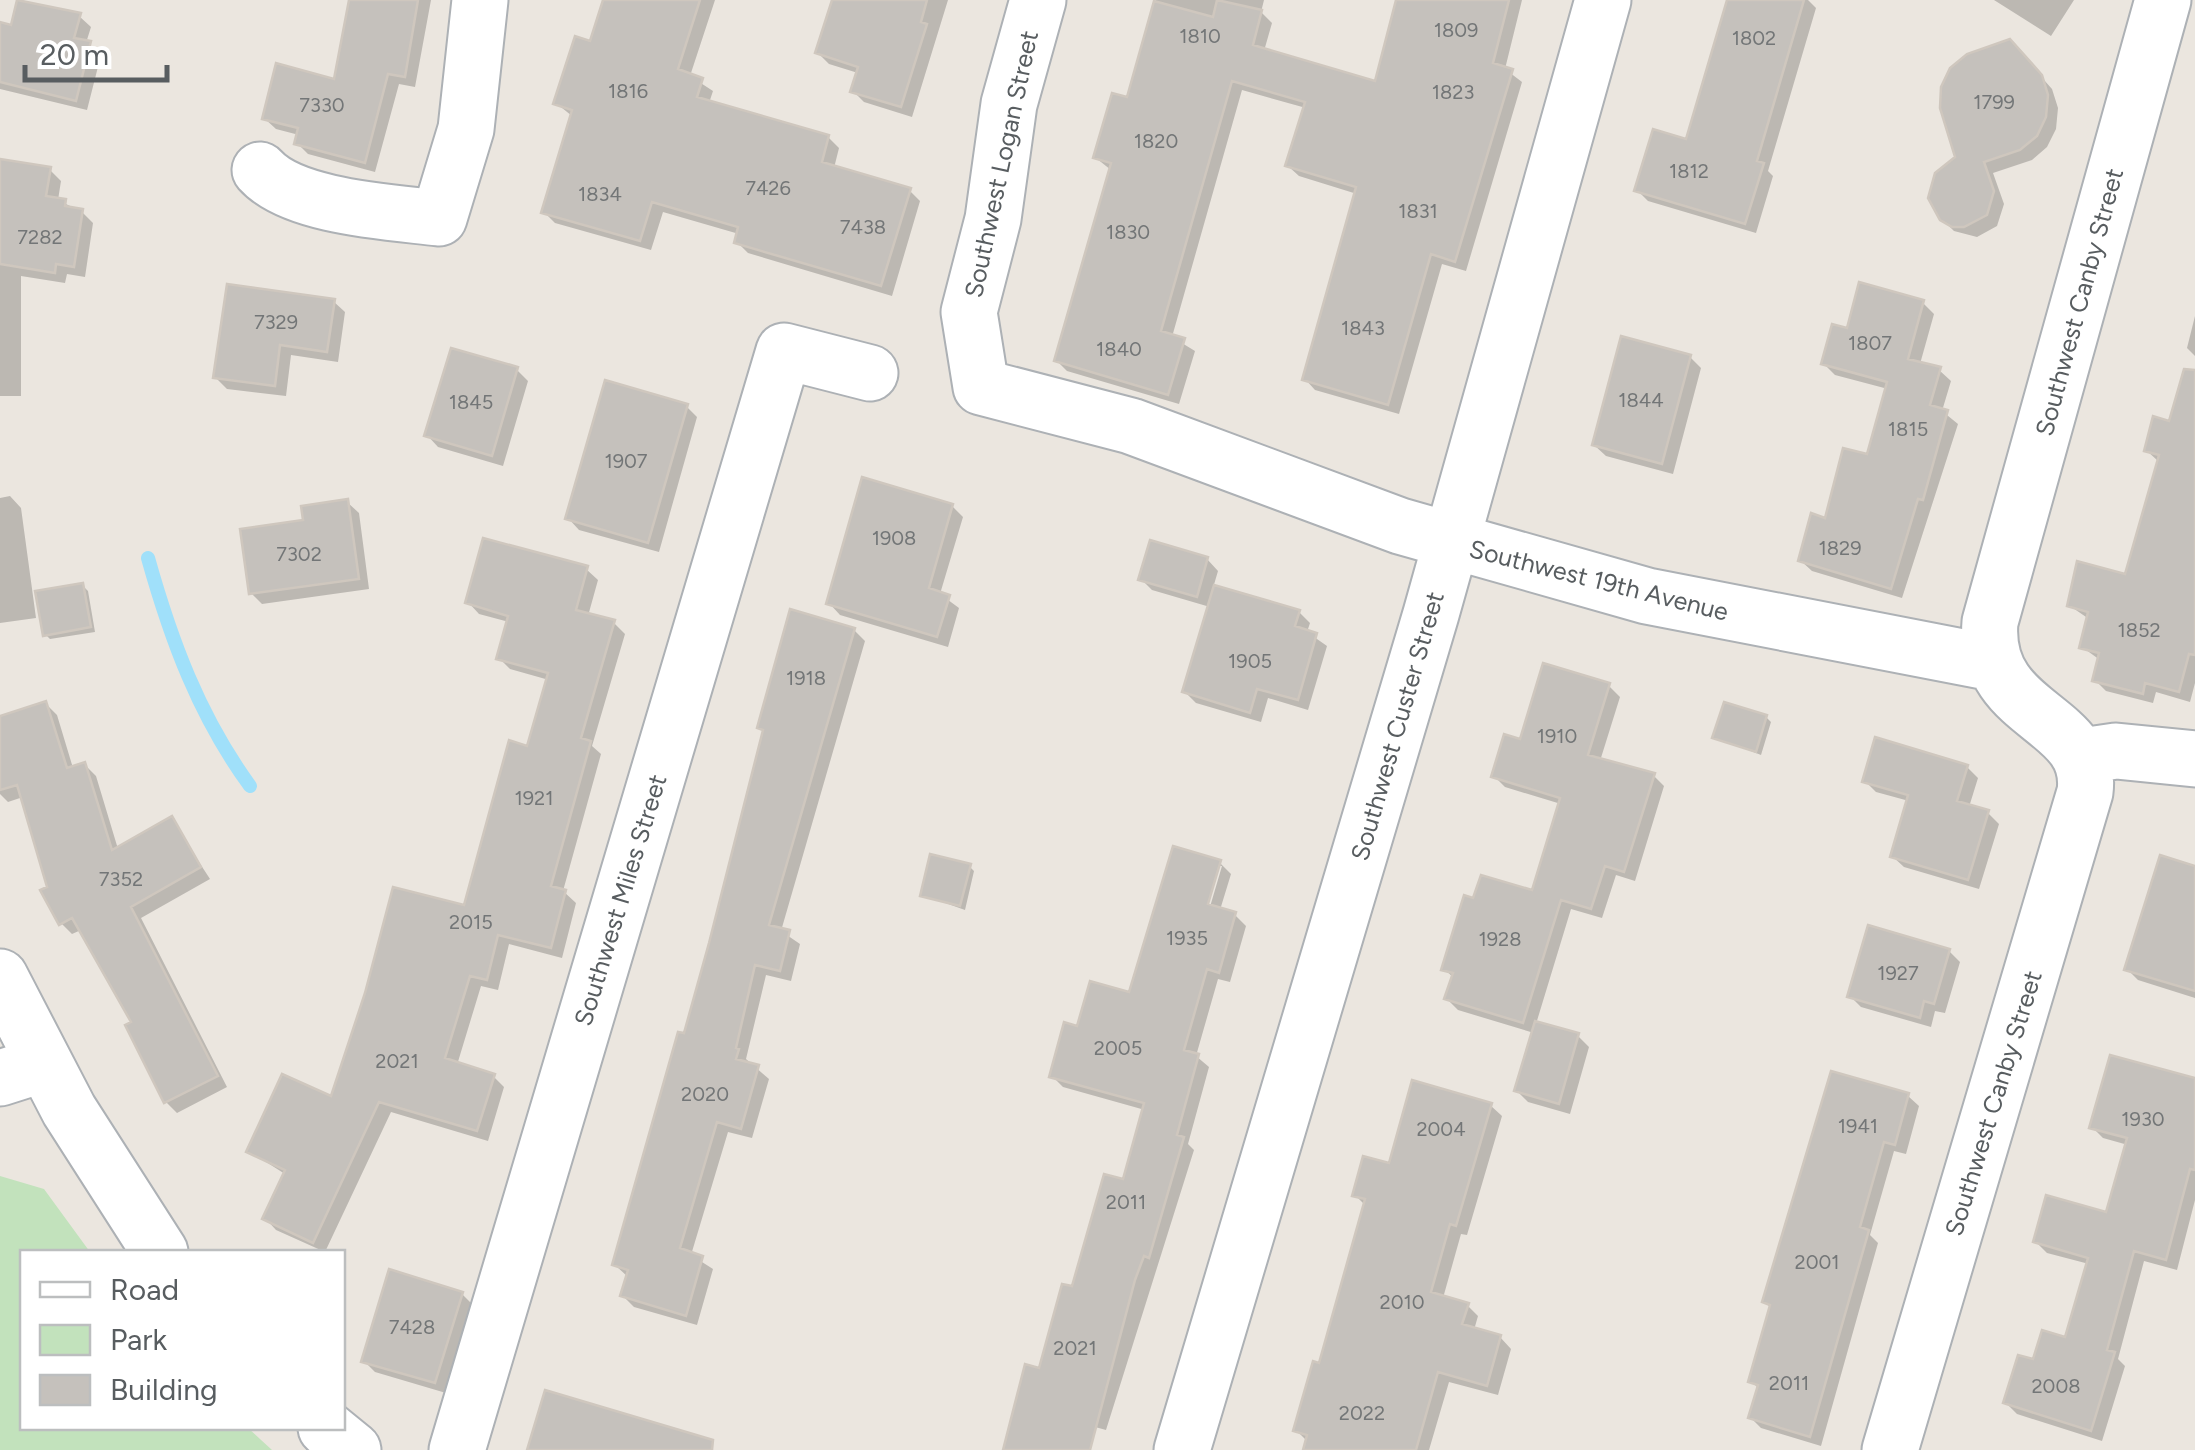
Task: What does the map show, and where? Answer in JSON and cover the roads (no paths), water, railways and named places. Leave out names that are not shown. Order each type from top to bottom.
[{"type":"street","points":[[260,170],[286,190],[372,210],[438,218],[466,130],[480,0]]},
{"type":"street","name":"Southwest Logan Street","points":[[981,387],[969,312],[994,219],[1009,104],[1038,0]]},
{"type":"street","name":"Southwest Custer Street","points":[[1182,1450],[1451,542],[1603,0]]},
{"type":"street","name":"Southwest Canby Street","points":[[1993,663],[1990,622],[2163,0]]},
{"type":"street","name":"Southwest Miles Street","points":[[457,1450],[784,351],[870,373]]},
{"type":"street","name":"Southwest 19th Avenue","points":[[981,387],[1130,426],[1451,542],[1683,606],[1993,663]]},
{"type":"street","points":[[1993,663],[2018,700],[2073,744],[2082,756],[2116,751],[2195,759]]},
{"type":"street","name":"Southwest Canby Street","points":[[1890,1450],[2085,792],[2088,771],[2082,756]]},
{"type":"street","points":[[0,977],[22,1071],[158,1250]]},
{"type":"street","points":[[328,1430],[352,1450]]},
{"type":"waterway","points":[[148,558],[188,676],[216,732],[250,786]]}]
